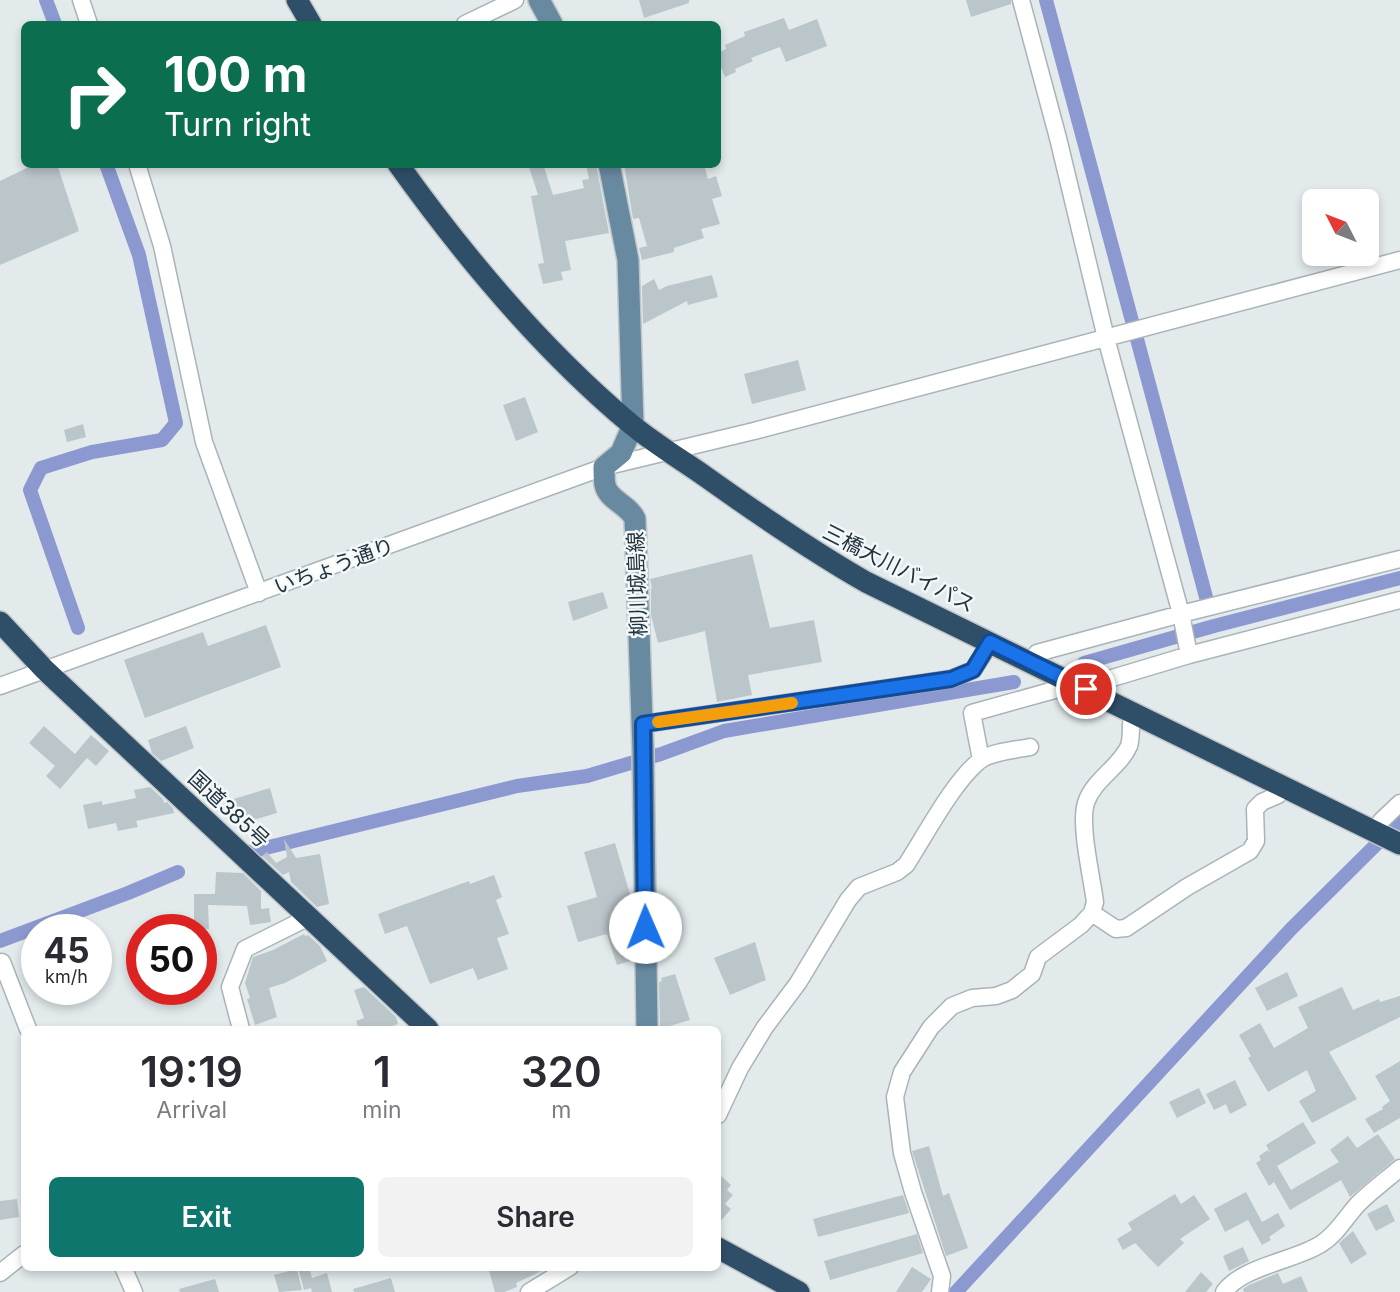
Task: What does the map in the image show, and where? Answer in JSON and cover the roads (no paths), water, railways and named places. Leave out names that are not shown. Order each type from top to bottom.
[{"type":"highway","points":[[298,0],[309,21]]},
{"type":"highway","name":"三橋大川バイパス","points":[[401,168],[441,224],[498,292],[565,363],[633,425],[805,547],[866,582],[1377,825],[1400,844]]},
{"type":"highway","name":"国道385号","points":[[0,622],[44,669],[425,1026]]},
{"type":"highway","points":[[721,1250],[799,1292]]},
{"type":"main road","points":[[539,0],[550,21]]},
{"type":"main road","points":[[604,467],[621,453],[633,425],[628,260],[610,168]]},
{"type":"main road","name":"柳川城島線","points":[[604,467],[608,494],[632,512],[635,519],[644,759],[647,1026]]},
{"type":"street","points":[[81,0],[88,21]]},
{"type":"street","points":[[471,21],[515,0]]},
{"type":"street","points":[[1021,0],[1184,634]]},
{"type":"street","points":[[138,168],[162,246],[204,442],[259,593]]},
{"type":"street","name":"いちょう通り","points":[[0,686],[604,467],[1400,260]]},
{"type":"street","points":[[1099,682],[1184,634],[1400,559]]},
{"type":"street","points":[[1037,653],[1184,634],[1400,600]]},
{"type":"street","points":[[643,724],[951,679],[973,670],[990,642]]},
{"type":"street","points":[[981,760],[972,713],[1058,689]]},
{"type":"street","points":[[940,1292],[942,1276],[902,1153],[895,1097],[902,1072],[931,1027],[952,1006],[972,998],[996,996],[1012,990],[1032,974],[1038,957],[1081,925],[1092,913],[1095,902],[1084,818],[1086,803],[1093,789],[1130,744],[1131,724]]},
{"type":"street","points":[[721,1109],[765,1027],[799,983],[848,900],[859,887],[897,872],[906,865],[958,785],[981,760],[990,755],[1030,747]]},
{"type":"street","points":[[1092,913],[1116,929],[1126,928],[1187,887],[1243,856],[1256,841],[1255,809],[1262,802],[1278,795]]},
{"type":"street","points":[[1377,825],[1400,803]]},
{"type":"street","points":[[240,1026],[230,987],[245,949],[307,918]]},
{"type":"street","points":[[0,962],[27,1026]]},
{"type":"street","points":[[1224,1292],[1230,1285],[1256,1271],[1320,1245],[1358,1204],[1400,1168]]},
{"type":"street","points":[[0,1273],[21,1256]]},
{"type":"street","points":[[125,1271],[134,1292]]},
{"type":"street","points":[[529,1292],[563,1271]]},
{"type":"waterway","points":[[46,0],[54,21]]},
{"type":"waterway","points":[[1046,0],[1132,321]]},
{"type":"waterway","points":[[78,628],[30,490],[41,468],[92,452],[162,440],[176,423],[139,255],[107,168]]},
{"type":"waterway","points":[[1137,339],[1206,597]]},
{"type":"waterway","points":[[1084,663],[1400,578]]},
{"type":"waterway","points":[[249,852],[517,786],[587,776],[661,754],[724,731],[1014,682]]},
{"type":"waterway","points":[[956,1292],[1291,929],[1400,821]]},
{"type":"waterway","points":[[0,941],[178,872]]}]
